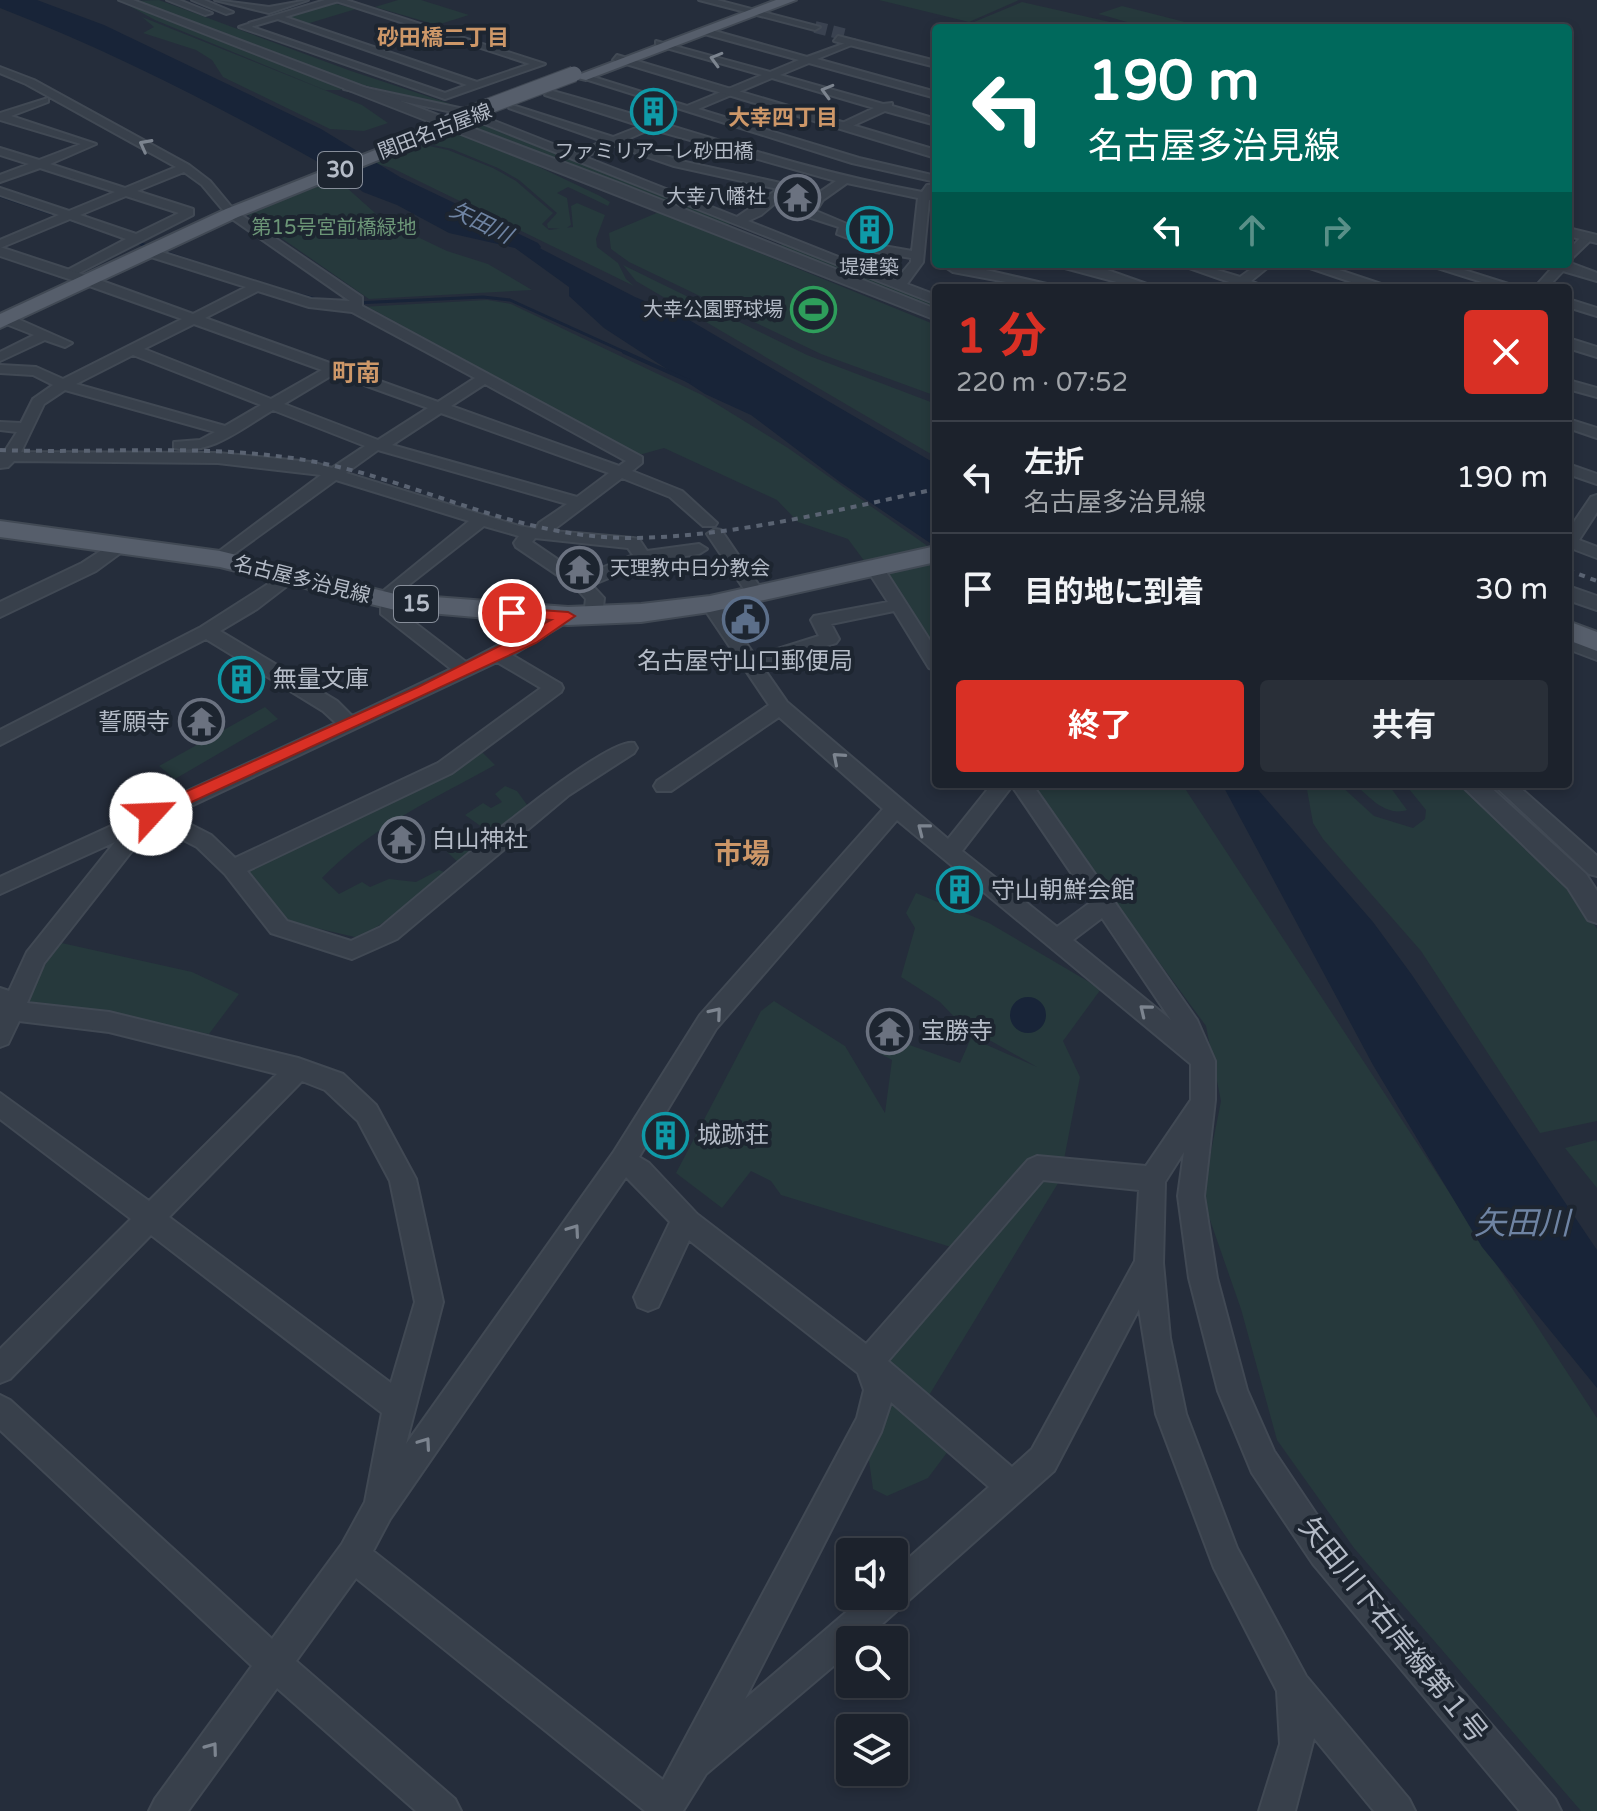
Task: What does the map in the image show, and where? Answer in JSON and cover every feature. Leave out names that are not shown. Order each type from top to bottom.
[{"type":"main road","name":"関田名古屋線","points":[[663,44],[704,31],[777,0]]},
{"type":"main road","name":"関田名古屋線","points":[[2,319],[146,247],[448,124],[748,12],[789,0]]},
{"type":"main road","name":"名古屋多治見線","points":[[0,529],[220,559],[290,575],[385,605],[580,616],[710,604],[932,555]]},
{"type":"main road","points":[[1572,626],[1597,630]]},
{"type":"main road","points":[[1572,627],[1597,640]]},
{"type":"street","points":[[124,0],[932,313]]},
{"type":"street","points":[[171,0],[226,20],[240,16],[272,13],[337,0],[540,64],[457,95],[441,95],[244,27],[272,13],[304,0]]},
{"type":"street","points":[[196,0],[240,16]]},
{"type":"street","points":[[219,0],[272,13],[479,86]]},
{"type":"street","points":[[704,0],[811,28]]},
{"type":"street","points":[[704,31],[932,94]]},
{"type":"street","points":[[846,39],[932,63]]},
{"type":"street","points":[[578,156],[808,60],[846,39],[932,57]]},
{"type":"street","points":[[663,44],[932,121]]},
{"type":"street","points":[[624,60],[844,126],[886,144],[932,153]]},
{"type":"street","points":[[0,70],[30,82],[185,167],[206,183],[229,214],[354,302],[637,460],[522,543],[581,583],[595,598],[580,616],[0,886]]},
{"type":"street","points":[[479,119],[549,93],[581,76],[932,180]]},
{"type":"street","points":[[844,126],[932,84]]},
{"type":"street","points":[[348,87],[427,103],[578,156],[662,174],[784,187]]},
{"type":"street","points":[[549,93],[811,172],[930,198],[930,214],[918,253],[899,285]]},
{"type":"street","points":[[0,117],[44,100]]},
{"type":"street","points":[[513,106],[613,141],[740,220],[932,300]]},
{"type":"street","points":[[0,117],[95,142],[0,179]]},
{"type":"street","points":[[0,151],[189,212],[146,247]]},
{"type":"street","points":[[864,158],[818,198],[809,213],[845,225],[848,227],[841,231],[870,242],[874,248],[932,253]]},
{"type":"street","points":[[0,244],[185,167]]},
{"type":"street","points":[[740,220],[757,212],[784,187],[811,172]]},
{"type":"street","points":[[0,191],[256,287],[317,305],[354,302]]},
{"type":"street","points":[[0,199],[64,217]]},
{"type":"street","points":[[1572,225],[1594,236]]},
{"type":"street","points":[[1572,233],[1594,236]]},
{"type":"street","points":[[1572,253],[1594,236]]},
{"type":"street","points":[[146,247],[291,289],[354,302]]},
{"type":"street","points":[[0,251],[676,494],[712,528],[756,594]]},
{"type":"street","points":[[953,268],[1037,284]]},
{"type":"street","points":[[1194,268],[1235,284]]},
{"type":"street","points":[[1239,284],[1261,268]]},
{"type":"street","points":[[1318,268],[1372,284]]},
{"type":"street","points":[[1445,268],[1501,284]]},
{"type":"street","points":[[1543,284],[1556,268]]},
{"type":"street","points":[[1572,268],[1597,277]]},
{"type":"street","points":[[1086,270],[1137,284]]},
{"type":"street","points":[[11,450],[38,402],[63,385],[256,287]]},
{"type":"street","points":[[1572,304],[1597,312]]},
{"type":"street","points":[[2,319],[65,343]]},
{"type":"street","points":[[0,357],[45,335]]},
{"type":"street","points":[[1572,344],[1597,352]]},
{"type":"street","points":[[133,350],[378,445],[580,503]]},
{"type":"street","points":[[0,369],[36,371],[63,385],[228,431]]},
{"type":"street","points":[[11,450],[203,445],[333,369]]},
{"type":"street","points":[[220,559],[263,524],[336,473],[486,377]]},
{"type":"street","points":[[1572,385],[1597,393]]},
{"type":"street","points":[[1572,424],[1597,433]]},
{"type":"street","points":[[0,426],[11,450]]},
{"type":"street","points":[[11,450],[251,460],[336,473],[480,521],[536,535],[633,543],[643,557]]},
{"type":"street","points":[[1572,470],[1597,479]]},
{"type":"street","points":[[1572,538],[1597,500]]},
{"type":"street","points":[[464,670],[385,605],[480,521]]},
{"type":"street","points":[[1572,543],[1597,553]]},
{"type":"street","points":[[0,610],[89,567],[119,545]]},
{"type":"street","points":[[581,583],[643,557],[699,549]]},
{"type":"street","points":[[880,567],[899,605],[932,658]]},
{"type":"street","points":[[0,738],[207,631],[251,605],[290,575]]},
{"type":"street","points":[[1572,594],[1597,604]]},
{"type":"street","points":[[710,604],[780,707],[896,808],[951,850],[1203,1061]]},
{"type":"street","points":[[749,664],[830,639],[820,620],[899,605]]},
{"type":"street","points":[[207,631],[330,706],[348,723]]},
{"type":"street","points":[[1572,644],[1597,654]]},
{"type":"street","points":[[233,868],[445,768],[554,688],[496,654]]},
{"type":"street","points":[[664,786],[780,707]]},
{"type":"street","points":[[149,815],[204,841],[233,868],[279,927],[352,950],[389,933],[562,790],[627,748]]},
{"type":"street","points":[[951,850],[1000,788]]},
{"type":"street","name":"矢田川下右岸線第１号","points":[[1024,788],[1189,1027],[1203,1061],[1203,1100],[1191,1196],[1203,1278],[1233,1391],[1263,1462],[1324,1553],[1543,1811]]},
{"type":"street","points":[[1477,788],[1587,874],[1597,913]]},
{"type":"street","points":[[1507,788],[1587,874],[1597,898]]},
{"type":"street","points":[[167,1811],[353,1555],[379,1508],[622,1161],[708,1022],[896,808]]},
{"type":"street","points":[[0,1037],[5,1003],[35,958],[149,815]]},
{"type":"street","points":[[1058,939],[1104,904]]},
{"type":"street","points":[[5,1003],[24,1013],[109,1022],[298,1069],[334,1082],[367,1113],[403,1179],[429,1302],[398,1407],[379,1508]]},
{"type":"street","points":[[0,1369],[152,1220],[298,1069]]},
{"type":"street","points":[[1203,1100],[1152,1179],[1149,1263],[1156,1338],[1171,1414],[1225,1557],[1294,1688],[1397,1811]]},
{"type":"street","points":[[0,1104],[398,1407]]},
{"type":"street","points":[[622,1161],[640,1171],[685,1220],[868,1363],[1013,1488]]},
{"type":"street","points":[[868,1363],[1037,1168],[1152,1179]]},
{"type":"street","points":[[648,1297],[685,1220]]},
{"type":"street","points":[[908,1580],[1043,1460],[1149,1263]]},
{"type":"street","points":[[353,1555],[664,1808],[691,1768],[871,1422],[879,1390],[868,1363]]},
{"type":"street","points":[[0,1410],[273,1663],[443,1811]]},
{"type":"street","points":[[691,1768],[874,1610]]},
{"type":"street","points":[[1277,1811],[1297,1744],[1294,1688]]},
{"type":"green space","points":[[159,0],[351,71],[466,109],[324,76],[132,1]]},
{"type":"green space","points":[[398,0],[421,0],[469,15],[437,25],[375,7]]},
{"type":"green space","points":[[879,0],[1019,0],[969,22]]},
{"type":"green space","points":[[1022,2],[1119,24],[981,24],[974,22]]},
{"type":"green space","points":[[124,3],[341,86],[341,90],[325,90],[155,20]]},
{"type":"green space","points":[[333,3],[356,9],[303,25],[282,17]]},
{"type":"green space","points":[[1122,6],[1185,22],[1136,24],[1098,14]]},
{"type":"green space","points":[[142,17],[362,105],[388,123],[364,131],[330,129],[223,77],[212,60],[196,50],[143,33],[154,27]]},
{"type":"green space","points":[[479,120],[737,221],[724,227],[464,126]]},
{"type":"green space","points":[[454,128],[531,157],[537,166],[610,202],[608,206],[568,187],[557,193],[567,198],[571,225],[565,229],[548,228],[547,224],[557,213],[519,180],[452,149],[419,142]]},
{"type":"green space","points":[[416,143],[448,150],[516,181],[553,213],[542,224],[549,230],[573,227],[571,206],[577,203],[605,215],[596,239],[597,247],[618,263],[626,279],[634,286],[392,168],[370,162]]},
{"type":"green space","name":"第15号宮前橋緑地","points":[[337,179],[384,221],[447,251],[488,264],[532,290],[369,299],[247,214]]},
{"type":"green space","name":"大幸公園野球場","points":[[659,212],[932,323],[932,395],[821,354],[629,262],[611,249],[609,233]]},
{"type":"green space","points":[[788,242],[932,304],[932,310],[776,248]]},
{"type":"green space","points":[[623,265],[807,355],[932,402],[932,455],[636,281]]},
{"type":"green space","points":[[487,300],[511,304],[702,395],[788,448],[932,549],[932,653],[848,539],[798,522],[777,500],[664,448],[639,455],[368,307],[361,307]]},
{"type":"green space","points":[[265,707],[278,719],[175,779],[159,766]]},
{"type":"green space","points":[[480,750],[495,765],[382,829],[322,878],[339,894],[362,882],[370,887],[389,879],[416,882],[439,870],[449,874],[408,907],[359,938],[286,921],[247,870]]},
{"type":"green space","points":[[505,786],[517,791],[530,809],[461,865],[447,852],[482,827],[465,815],[483,803],[491,808],[502,802],[495,794]]},
{"type":"green space","points":[[1031,788],[1185,788],[1597,1418],[1597,1811],[1581,1811],[1354,1548],[1277,1440],[1241,1309],[1202,1197],[1221,1101],[1206,1026]]},
{"type":"green space","points":[[1307,788],[1343,788],[1374,816],[1413,828],[1425,819],[1426,810],[1408,788],[1467,788],[1579,898],[1597,929],[1597,1121],[1540,1133],[1421,951],[1323,839],[1313,823]]},
{"type":"green space","points":[[1359,788],[1391,788],[1407,810],[1392,811],[1372,800]]},
{"type":"green space","name":"宝勝寺","points":[[916,893],[989,923],[1101,989],[1063,1041],[1080,1077],[1060,1180],[928,1397],[885,1365],[951,1247],[781,1195],[771,1181],[751,1171],[722,1208],[676,1173],[761,1011],[774,1001],[845,1046],[885,1113],[892,1060],[879,1053],[887,1037],[960,1063],[971,1038],[1037,1067],[961,1024],[940,1002],[901,977],[915,928],[906,913]]},
{"type":"green space","points":[[57,942],[192,972],[239,994],[209,1034],[26,1002]]},
{"type":"green space","points":[[1597,1142],[1597,1188],[1565,1148]]},
{"type":"green space","points":[[888,1393],[949,1450],[928,1478],[887,1496],[873,1489],[868,1453]]},
{"type":"water","name":"矢田川","points":[[0,0],[37,0],[104,25],[321,129],[469,219],[516,236],[635,297],[684,317],[932,462],[932,544],[840,482],[751,415],[705,394],[604,328],[569,296],[569,287],[515,248],[449,233],[397,205],[363,192],[340,174],[173,85],[0,8]]},
{"type":"water","name":"矢田川","points":[[1224,788],[1256,788],[1373,922],[1597,1250],[1597,1388],[1482,1247],[1373,1065]]},
{"type":"water","points":[[1028,997],[1041,1002],[1046,1015],[1041,1028],[1028,1033],[1015,1028],[1010,1015],[1015,1002]]},
{"type":"waterway","name":"矢田川","points":[[402,183],[531,247]]},
{"type":"waterway","points":[[0,196],[118,236]]},
{"type":"waterway","points":[[132,241],[224,272]]},
{"type":"waterway","points":[[284,291],[324,301]]},
{"type":"waterway","points":[[355,303],[483,297],[510,300],[629,354]]},
{"type":"waterway","points":[[624,352],[689,381]]},
{"type":"tunnel","points":[[815,27],[847,35]]},
{"type":"railway","points":[[0,450],[161,450],[281,457],[360,473],[511,520],[590,536],[631,538],[746,528],[932,490]]},
{"type":"railway","points":[[1572,572],[1597,581]]},
{"type":"place","name":"ファミリアーレ砂田橋","points":[[654,112]]},
{"type":"place","name":"大幸八幡社","points":[[797,197]]},
{"type":"place","name":"堤建築","points":[[869,229]]},
{"type":"place","name":"大幸公園野球場","points":[[814,310]]},
{"type":"place","name":"天理教中日分教会","points":[[579,569]]},
{"type":"place","name":"名古屋守山口郵便局","points":[[745,619]]},
{"type":"place","name":"無量文庫","points":[[242,679]]},
{"type":"place","name":"誓願寺","points":[[201,722]]},
{"type":"place","name":"白山神社","points":[[401,839]]},
{"type":"place","name":"守山朝鮮会館","points":[[960,890]]},
{"type":"place","name":"宝勝寺","points":[[890,1031]]},
{"type":"place","name":"城跡荘","points":[[666,1135]]},
{"type":"district","name":"砂田橋二丁目","points":[[443,38]]},
{"type":"district","name":"大幸四丁目","points":[[783,118]]},
{"type":"district","name":"町南","points":[[356,373]]},
{"type":"district","name":"市場","points":[[742,854]]},
{"type":"route","points":[[151,814],[424,690],[530,639],[568,616],[512,613]]}]
